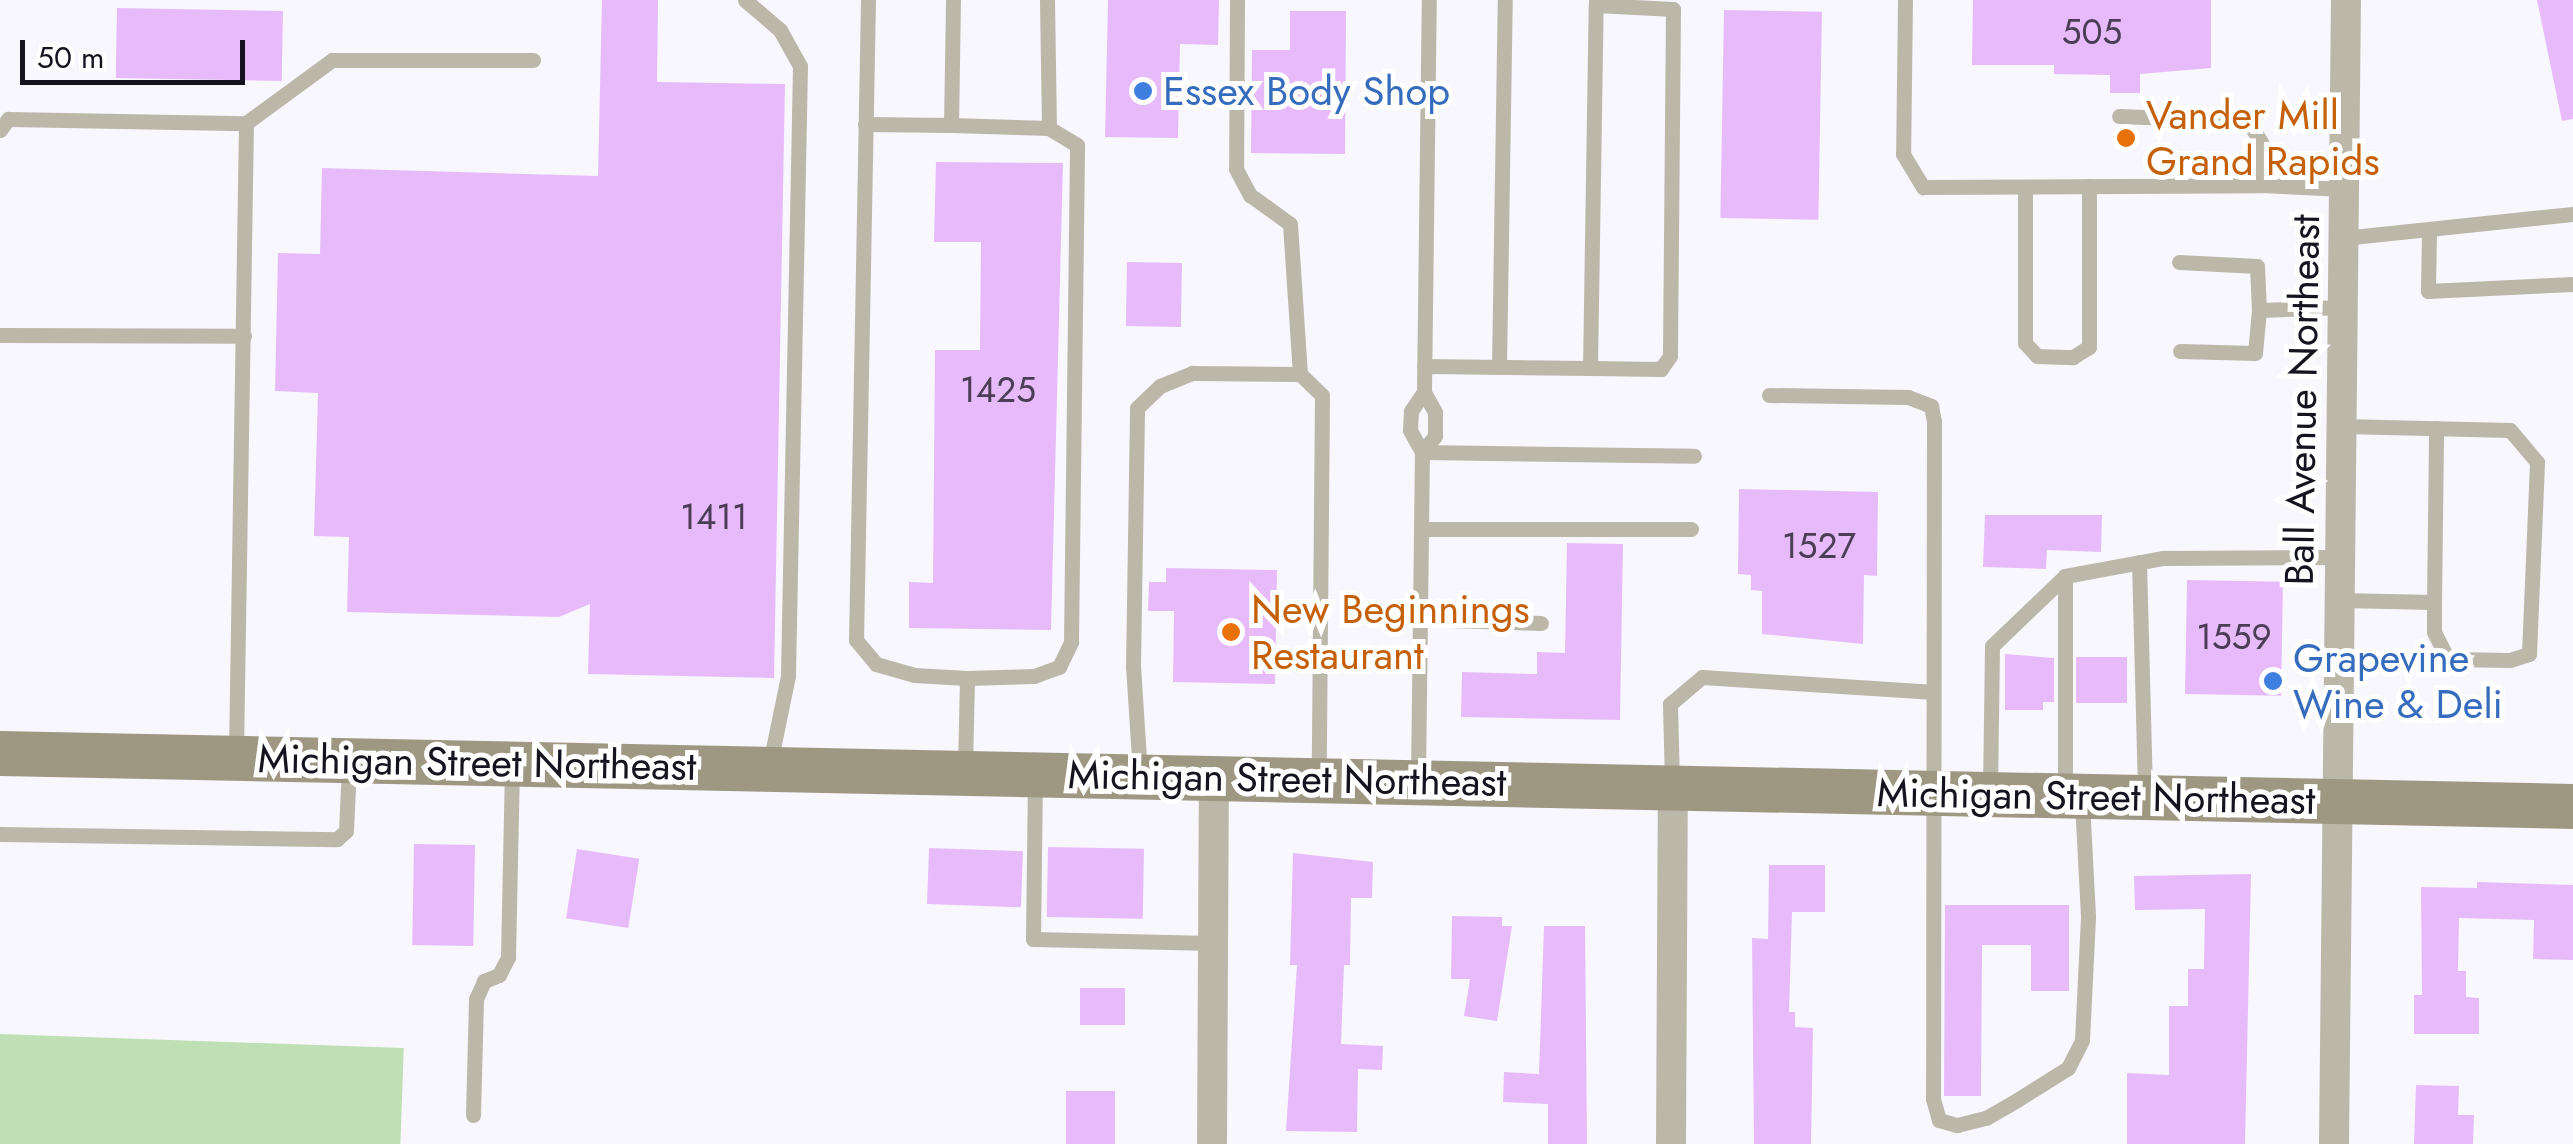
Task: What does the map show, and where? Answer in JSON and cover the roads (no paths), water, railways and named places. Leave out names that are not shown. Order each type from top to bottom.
[{"type":"main road","name":"Michigan Street Northeast","points":[[0,753],[1214,775],[2573,806]]},
{"type":"street","name":"Ball Avenue Northeast","points":[[2334,1144],[2346,0]]},
{"type":"street","points":[[1212,1144],[1214,775]]},
{"type":"street","points":[[1671,1144],[1673,787]]},
{"type":"lane","points":[[746,0],[780,30],[800,66],[788,676],[769,767]]},
{"type":"lane","points":[[865,124],[1049,128],[1078,145],[1071,642],[1059,667],[1034,676],[914,675],[876,664],[856,640],[865,124],[868,0]]},
{"type":"lane","points":[[950,126],[953,0]]},
{"type":"lane","points":[[1047,0],[1049,128]]},
{"type":"lane","points":[[1237,0],[1236,168],[1250,196],[1290,224],[1300,374]]},
{"type":"lane","points":[[1422,452],[1435,436],[1435,412],[1424,392],[1429,0]]},
{"type":"lane","points":[[1499,367],[1505,0]]},
{"type":"lane","points":[[1904,0],[1903,154],[1922,186],[2262,185],[2344,189]]},
{"type":"lane","points":[[1424,366],[1661,370],[1670,356],[1673,10],[1596,2],[1590,368]]},
{"type":"lane","points":[[0,130],[8,119],[246,123],[332,60],[532,60]]},
{"type":"lane","points":[[2118,116],[2248,122],[2261,142],[2262,185]]},
{"type":"lane","points":[[236,758],[246,123]]},
{"type":"lane","points":[[2026,187],[2025,343],[2036,356],[2073,357],[2089,347],[2088,186]]},
{"type":"lane","points":[[2343,238],[2573,214]]},
{"type":"lane","points":[[2429,232],[2428,291],[2573,284]]},
{"type":"lane","points":[[2179,262],[2256,266],[2259,310],[2255,352],[2180,351]]},
{"type":"lane","points":[[2259,310],[2343,308]]},
{"type":"lane","points":[[0,334],[244,336]]},
{"type":"lane","points":[[1140,774],[1133,667],[1138,408],[1160,386],[1192,373],[1300,374],[1322,394],[1319,778]]},
{"type":"lane","points":[[1418,780],[1422,452],[1410,430],[1411,411],[1424,392]]},
{"type":"lane","points":[[1769,395],[1908,397],[1930,406],[1931,692],[1936,792],[1933,1099],[1940,1120],[1957,1124],[1986,1118],[2068,1068],[2082,1040],[2088,916],[2073,796],[2065,576]]},
{"type":"lane","points":[[2342,426],[2436,428],[2510,430],[2537,462],[2528,654],[2510,660],[2448,659],[2434,632],[2436,428]]},
{"type":"lane","points":[[1422,452],[1694,456]]},
{"type":"lane","points":[[1421,530],[1691,529]]},
{"type":"lane","points":[[1990,794],[1992,646],[2065,576],[2139,562],[2340,557]]},
{"type":"lane","points":[[2139,562],[2145,797]]},
{"type":"lane","points":[[2340,600],[2434,602]]},
{"type":"lane","points":[[1420,619],[1541,623]]},
{"type":"lane","points":[[1673,787],[1670,704],[1702,676],[1931,692]]},
{"type":"lane","points":[[965,771],[968,678]]},
{"type":"lane","points":[[0,834],[337,838],[346,831],[349,760]]},
{"type":"lane","points":[[473,1115],[476,999],[484,981],[499,974],[508,956],[512,764]]},
{"type":"lane","points":[[1035,772],[1033,938],[1213,943]]},
{"type":"lane","points":[[1956,1144],[1957,1124]]},
{"type":"place","name":"Essex Body Shop","points":[[1143,91]]},
{"type":"place","name":"Vander Mill Grand Rapids","points":[[2126,138]]},
{"type":"place","name":"New Beginnings Restaurant","points":[[1231,632]]},
{"type":"place","name":"Grapevine Wine & Deli","points":[[2273,681]]}]
